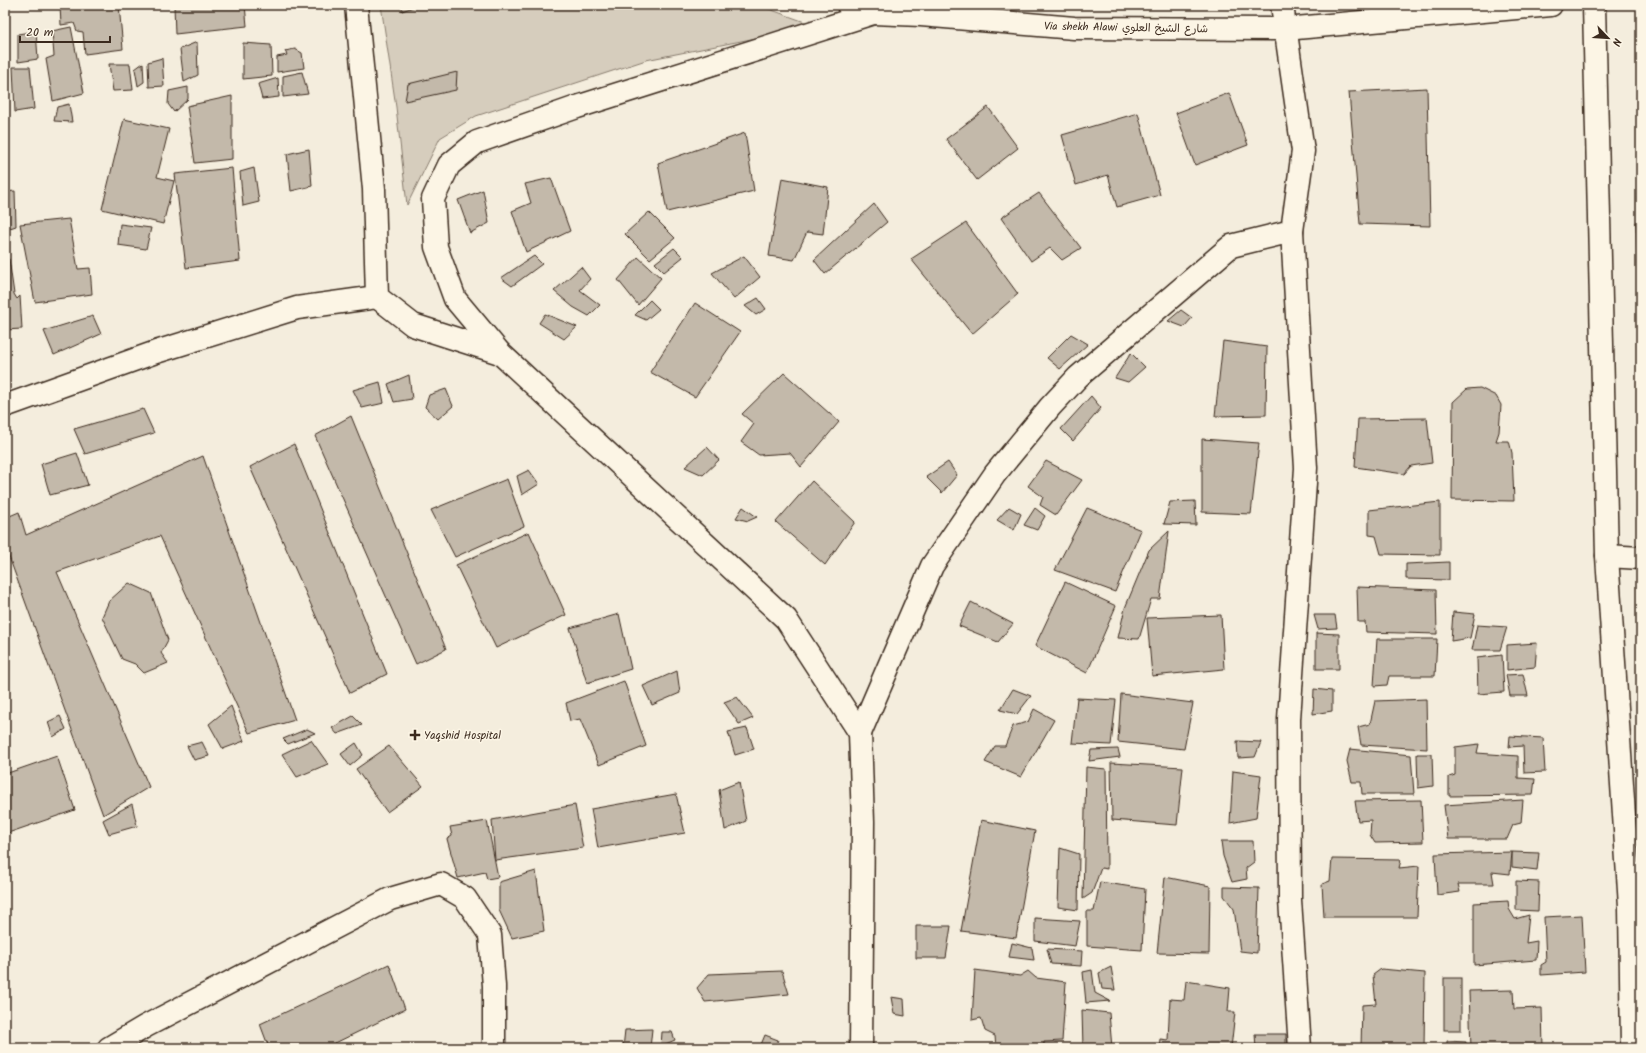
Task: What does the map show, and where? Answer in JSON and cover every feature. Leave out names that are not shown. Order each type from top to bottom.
[{"type":"street","points":[[356,5],[374,189],[377,297]]},
{"type":"street","name":"Via shekh Alawi شارع الشيخ العلوي","points":[[848,5],[873,13],[921,10],[1074,28],[1285,29],[1551,5]]},
{"type":"street","points":[[1282,5],[1303,151],[1292,231],[1306,468],[1290,719],[1290,900],[1300,1048]]},
{"type":"street","points":[[1594,5],[1607,556],[1636,906],[1632,1048]]},
{"type":"street","points":[[860,733],[786,619],[500,353],[455,299],[436,247],[433,199],[449,165],[477,142],[577,107],[873,13]]},
{"type":"street","points":[[861,1048],[863,822],[860,733],[932,566],[995,474],[1050,407],[1078,377],[1231,246],[1292,231]]},
{"type":"street","points":[[5,406],[156,352],[297,308],[377,297],[413,325],[500,353]]},
{"type":"street","points":[[1607,556],[1641,558]]},
{"type":"street","points":[[109,1048],[146,1026],[390,899],[441,884],[465,898],[490,935],[494,986],[494,1048]]},
{"type":"shaded area","points":[[381,5],[758,5],[816,26],[646,60],[476,116],[440,138],[407,205],[396,107]]},
{"type":"building","points":[[60,5],[119,5],[123,49],[85,54],[83,32],[77,31],[74,23],[61,25]]},
{"type":"building","points":[[174,5],[245,5],[247,26],[175,34]]},
{"type":"building","points":[[402,5],[419,5],[402,11]]},
{"type":"building","points":[[71,27],[84,93],[53,101],[46,59],[54,56],[52,31]]},
{"type":"building","points":[[36,31],[38,59],[18,62],[18,34]]},
{"type":"building","points":[[197,42],[198,75],[184,82],[180,49]]},
{"type":"building","points":[[243,43],[271,45],[272,76],[243,79]]},
{"type":"building","points":[[295,49],[302,53],[304,68],[277,72],[277,57],[287,55],[285,51]]},
{"type":"building","points":[[162,58],[164,86],[149,87],[148,62]]},
{"type":"building","points":[[143,63],[144,82],[138,86],[135,69]]},
{"type":"building","points":[[109,64],[130,64],[133,90],[113,91]]},
{"type":"building","points":[[13,67],[30,67],[34,109],[15,112]]},
{"type":"building","points":[[302,72],[308,94],[283,97],[283,76]]},
{"type":"building","points":[[457,72],[456,90],[405,101],[408,84]]},
{"type":"building","points":[[278,78],[279,97],[262,99],[258,84]]},
{"type":"building","points":[[188,87],[188,99],[174,112],[168,104],[169,91]]},
{"type":"building","points":[[1427,88],[1430,226],[1360,224],[1349,92]]},
{"type":"building","points":[[1229,93],[1248,145],[1195,165],[1176,113]]},
{"type":"building","points":[[232,96],[232,159],[195,163],[187,106]]},
{"type":"building","points":[[69,104],[72,122],[54,121],[57,107]]},
{"type":"building","points":[[988,107],[1018,148],[977,180],[946,139]]},
{"type":"building","points":[[1138,113],[1160,195],[1117,207],[1108,175],[1076,185],[1062,135]]},
{"type":"building","points":[[124,119],[169,129],[157,177],[174,181],[163,224],[102,209]]},
{"type":"building","points":[[745,133],[754,191],[667,212],[658,163]]},
{"type":"building","points":[[309,149],[312,186],[291,191],[287,154]]},
{"type":"building","points":[[232,168],[240,261],[186,268],[175,174]]},
{"type":"building","points":[[254,168],[259,202],[243,206],[240,172]]},
{"type":"building","points":[[551,178],[570,231],[526,252],[512,211],[531,203],[525,184]]},
{"type":"building","points":[[782,178],[828,187],[823,234],[807,232],[794,260],[769,256]]},
{"type":"building","points":[[483,190],[489,223],[470,233],[458,200]]},
{"type":"building","points":[[15,191],[16,226],[7,229],[7,219],[5,219],[5,192]]},
{"type":"building","points":[[1039,193],[1081,248],[1062,260],[1050,248],[1031,261],[1001,218]]},
{"type":"building","points":[[874,204],[887,222],[825,274],[814,260]]},
{"type":"building","points":[[649,212],[675,238],[650,259],[625,234]]},
{"type":"building","points":[[69,219],[78,269],[90,268],[92,294],[35,302],[20,224]]},
{"type":"building","points":[[1636,222],[1641,223],[1641,288],[1639,288]]},
{"type":"building","points":[[966,223],[1018,294],[972,334],[911,259]]},
{"type":"building","points":[[120,224],[151,228],[146,249],[118,245]]},
{"type":"building","points":[[5,233],[8,243],[5,244]]},
{"type":"building","points":[[674,248],[683,257],[664,272],[655,263]]},
{"type":"building","points":[[534,256],[542,264],[512,286],[501,278]]},
{"type":"building","points":[[744,256],[760,277],[734,299],[712,273]]},
{"type":"building","points":[[638,257],[661,278],[638,305],[618,280]]},
{"type":"building","points":[[5,259],[9,259],[14,294],[17,299],[20,296],[22,329],[5,330]]},
{"type":"building","points":[[581,267],[590,279],[580,290],[600,305],[589,316],[573,307],[554,291]]},
{"type":"building","points":[[758,298],[766,309],[756,315],[745,306]]},
{"type":"building","points":[[650,300],[659,309],[646,320],[635,315]]},
{"type":"building","points":[[695,303],[740,332],[695,397],[650,372]]},
{"type":"building","points":[[1181,310],[1192,318],[1184,327],[1168,321]]},
{"type":"building","points":[[545,314],[577,327],[564,339],[539,323]]},
{"type":"building","points":[[93,316],[101,334],[54,355],[44,331]]},
{"type":"building","points":[[1071,334],[1088,344],[1060,369],[1047,358]]},
{"type":"building","points":[[1223,341],[1267,347],[1266,415],[1215,416]]},
{"type":"building","points":[[1131,353],[1145,367],[1128,382],[1115,378]]},
{"type":"building","points":[[784,373],[839,422],[801,467],[790,453],[759,455],[741,442],[754,424],[742,414]]},
{"type":"building","points":[[409,375],[412,399],[394,402],[388,384]]},
{"type":"building","points":[[380,382],[384,403],[362,408],[353,390]]},
{"type":"building","points":[[1480,388],[1496,396],[1501,405],[1499,432],[1496,441],[1509,441],[1512,453],[1514,501],[1452,500],[1453,402],[1467,389]]},
{"type":"building","points":[[446,389],[453,406],[438,419],[425,407],[429,395]]},
{"type":"building","points":[[1091,396],[1101,408],[1073,441],[1061,429]]},
{"type":"building","points":[[143,409],[154,433],[85,454],[74,429]]},
{"type":"building","points":[[351,416],[446,649],[416,664],[315,436]]},
{"type":"building","points":[[1427,418],[1432,463],[1411,466],[1404,474],[1355,467],[1358,419]]},
{"type":"building","points":[[1202,439],[1259,443],[1251,514],[1202,512]]},
{"type":"building","points":[[294,444],[387,674],[350,693],[250,467]]},
{"type":"building","points":[[707,447],[719,460],[703,475],[685,467]]},
{"type":"building","points":[[77,453],[88,485],[50,495],[41,464]]},
{"type":"building","points":[[203,456],[295,720],[249,733],[160,536],[57,572],[149,787],[103,815],[5,546],[5,518],[19,512],[26,535]]},
{"type":"building","points":[[1046,461],[1082,480],[1056,515],[1040,505],[1043,497],[1028,486]]},
{"type":"building","points":[[948,462],[957,475],[942,493],[926,477]]},
{"type":"building","points":[[529,470],[539,484],[522,495],[517,476]]},
{"type":"building","points":[[507,479],[524,526],[455,557],[431,510]]},
{"type":"building","points":[[812,481],[855,522],[825,565],[776,522]]},
{"type":"building","points":[[1195,501],[1196,525],[1164,524],[1170,502]]},
{"type":"building","points":[[1440,502],[1440,555],[1381,554],[1376,536],[1369,535],[1369,510]]},
{"type":"building","points":[[743,507],[757,517],[748,521],[736,518]]},
{"type":"building","points":[[1009,507],[1021,514],[1014,530],[997,520]]},
{"type":"building","points":[[1035,508],[1045,516],[1037,530],[1024,525]]},
{"type":"building","points":[[1087,508],[1141,530],[1115,592],[1055,570]]},
{"type":"building","points":[[1169,531],[1160,599],[1151,599],[1139,639],[1118,638],[1125,608],[1149,550]]},
{"type":"building","points":[[529,532],[566,615],[496,648],[456,565]]},
{"type":"building","points":[[1449,562],[1449,580],[1406,579],[1406,564]]},
{"type":"building","points":[[1065,582],[1116,606],[1087,673],[1035,646]]},
{"type":"building","points":[[129,583],[151,593],[168,640],[161,653],[168,663],[144,673],[135,664],[122,659],[102,617],[109,601]]},
{"type":"building","points":[[1357,587],[1436,590],[1437,634],[1366,632],[1365,622],[1358,622]]},
{"type":"building","points":[[971,602],[1013,624],[998,642],[959,626]]},
{"type":"building","points":[[1453,612],[1475,614],[1470,638],[1451,641]]},
{"type":"building","points":[[619,614],[631,669],[587,683],[570,628]]},
{"type":"building","points":[[1221,615],[1224,669],[1152,676],[1147,618]]},
{"type":"building","points":[[1314,615],[1335,615],[1337,628],[1318,629]]},
{"type":"building","points":[[1477,625],[1507,627],[1500,650],[1472,650]]},
{"type":"building","points":[[1316,633],[1339,634],[1339,669],[1316,669]]},
{"type":"building","points":[[1377,639],[1437,639],[1435,676],[1389,676],[1387,685],[1374,686]]},
{"type":"building","points":[[1537,643],[1535,667],[1507,670],[1507,645]]},
{"type":"building","points":[[1502,655],[1504,692],[1478,694],[1477,658]]},
{"type":"building","points":[[677,671],[680,693],[652,705],[643,686]]},
{"type":"building","points":[[1523,674],[1528,696],[1510,696],[1506,675]]},
{"type":"building","points":[[624,681],[646,746],[599,765],[580,719],[570,721],[566,703]]},
{"type":"building","points":[[1013,689],[1031,696],[1017,714],[1000,710]]},
{"type":"building","points":[[1314,689],[1332,691],[1332,711],[1313,714]]},
{"type":"building","points":[[1121,694],[1193,703],[1184,749],[1118,742]]},
{"type":"building","points":[[737,697],[753,718],[739,724],[724,702]]},
{"type":"building","points":[[1077,698],[1116,700],[1111,745],[1072,743]]},
{"type":"building","points":[[1426,699],[1427,749],[1361,745],[1358,727],[1370,724],[1375,701]]},
{"type":"building","points":[[231,706],[244,741],[223,749],[209,724]]},
{"type":"building","points":[[1034,709],[1054,720],[1021,777],[985,762],[995,746],[1005,746],[1013,726],[1028,722]]},
{"type":"building","points":[[60,716],[66,729],[53,737],[48,722]]},
{"type":"building","points":[[353,716],[362,725],[337,734],[332,728]]},
{"type":"building","points":[[747,728],[754,749],[735,755],[728,732]]},
{"type":"building","points":[[307,729],[315,733],[288,744],[283,739]]},
{"type":"building","points":[[1510,736],[1543,738],[1545,772],[1524,773],[1523,746],[1509,747]]},
{"type":"building","points":[[311,740],[328,764],[297,777],[282,754]]},
{"type":"building","points":[[1237,741],[1261,742],[1255,757],[1238,758]]},
{"type":"building","points":[[202,742],[209,756],[194,760],[187,746]]},
{"type":"building","points":[[356,743],[363,755],[350,766],[341,754]]},
{"type":"building","points":[[1479,744],[1477,753],[1518,756],[1518,778],[1535,779],[1533,795],[1449,796],[1449,777],[1455,775],[1455,747]]},
{"type":"building","points":[[389,746],[423,786],[387,812],[356,769]]},
{"type":"building","points":[[1118,749],[1120,757],[1089,761],[1091,750]]},
{"type":"building","points":[[1350,749],[1411,755],[1414,794],[1362,794],[1361,782],[1352,782],[1347,761]]},
{"type":"building","points":[[1417,754],[1432,754],[1433,786],[1418,788]]},
{"type":"building","points":[[57,756],[75,810],[5,834],[5,774]]},
{"type":"building","points":[[1111,763],[1183,767],[1177,825],[1112,820]]},
{"type":"building","points":[[1086,767],[1106,769],[1107,869],[1101,868],[1092,893],[1083,899]]},
{"type":"building","points":[[1233,771],[1261,775],[1256,818],[1230,823]]},
{"type":"building","points":[[739,782],[746,821],[725,830],[719,790]]},
{"type":"building","points":[[676,794],[685,833],[598,848],[591,809]]},
{"type":"building","points":[[1421,800],[1423,842],[1375,843],[1370,835],[1371,820],[1358,821],[1355,801]]},
{"type":"building","points":[[1523,800],[1521,823],[1513,825],[1507,839],[1448,839],[1444,805]]},
{"type":"building","points":[[132,804],[137,826],[109,834],[103,820]]},
{"type":"building","points":[[575,805],[583,848],[495,860],[492,820]]},
{"type":"building","points":[[981,820],[1035,831],[1016,938],[961,931]]},
{"type":"building","points":[[487,821],[498,877],[487,879],[485,872],[458,878],[447,839],[452,836],[450,827]]},
{"type":"building","points":[[1221,841],[1253,841],[1254,862],[1246,868],[1247,879],[1232,882],[1223,856]]},
{"type":"building","points":[[1060,848],[1079,854],[1078,910],[1058,907]]},
{"type":"building","points":[[1512,852],[1539,853],[1537,870],[1512,867]]},
{"type":"building","points":[[1512,852],[1510,874],[1492,872],[1494,884],[1458,884],[1460,892],[1437,895],[1435,854]]},
{"type":"building","points":[[1332,859],[1401,860],[1399,868],[1419,866],[1417,917],[1324,917],[1322,884],[1330,881]]},
{"type":"building","points":[[536,871],[544,931],[512,938],[499,910],[499,882]]},
{"type":"building","points":[[1165,877],[1210,886],[1209,954],[1157,953]]},
{"type":"building","points":[[1516,881],[1539,882],[1538,911],[1516,910]]},
{"type":"building","points":[[1100,882],[1145,889],[1142,950],[1087,946],[1087,911],[1094,911]]},
{"type":"building","points":[[1224,887],[1259,888],[1257,953],[1240,951],[1234,909],[1224,896]]},
{"type":"building","points":[[1508,901],[1509,909],[1515,919],[1529,915],[1526,943],[1537,941],[1536,960],[1474,965],[1474,903]]},
{"type":"building","points":[[1582,915],[1585,972],[1541,975],[1541,965],[1546,962],[1544,917]]},
{"type":"building","points":[[1035,918],[1080,921],[1075,946],[1035,941]]},
{"type":"building","points":[[916,926],[951,926],[946,958],[916,958]]},
{"type":"building","points":[[1012,943],[1032,948],[1034,960],[1009,957]]},
{"type":"building","points":[[1047,949],[1082,951],[1081,966],[1051,964]]},
{"type":"building","points":[[389,964],[405,1009],[325,1048],[269,1048],[260,1024]]},
{"type":"building","points":[[1111,967],[1115,990],[1102,989],[1099,973]]},
{"type":"building","points":[[1381,969],[1425,973],[1424,1048],[1361,1048],[1362,1005],[1376,1004],[1373,975]]},
{"type":"building","points":[[975,970],[1020,976],[1028,971],[1036,978],[1066,982],[1062,1041],[1044,1042],[1044,1048],[996,1048],[995,1036],[985,1031],[981,1018],[972,1020]]},
{"type":"building","points":[[1092,970],[1095,993],[1110,1001],[1086,1003],[1083,972]]},
{"type":"building","points":[[782,971],[789,994],[705,1002],[697,988],[709,974]]},
{"type":"building","points":[[1444,978],[1461,978],[1461,1030],[1444,1030]]},
{"type":"building","points":[[1186,981],[1230,988],[1228,1012],[1235,1012],[1231,1048],[1151,1048],[1151,1046],[1159,1047],[1160,1039],[1168,1040],[1170,999],[1184,1000]]},
{"type":"building","points":[[1513,990],[1514,1009],[1542,1008],[1543,1048],[1471,1048],[1469,991]]},
{"type":"building","points":[[891,997],[904,999],[905,1016],[894,1014]]},
{"type":"building","points":[[1082,1010],[1109,1013],[1112,1048],[1083,1048]]},
{"type":"building","points":[[652,1029],[650,1048],[623,1048],[625,1030]]},
{"type":"building","points":[[662,1032],[672,1032],[675,1040],[661,1046]]},
{"type":"building","points":[[1255,1034],[1286,1034],[1286,1048],[1256,1048]]},
{"type":"building","points":[[765,1035],[778,1040],[774,1048],[760,1047]]},
{"type":"building","points":[[1447,1041],[1466,1042],[1465,1048],[1447,1048]]},
{"type":"building","points":[[888,1045],[913,1047],[913,1048],[888,1048]]},
{"type":"place","name":"Yaqshid Hospital","points":[[415,735]]}]
